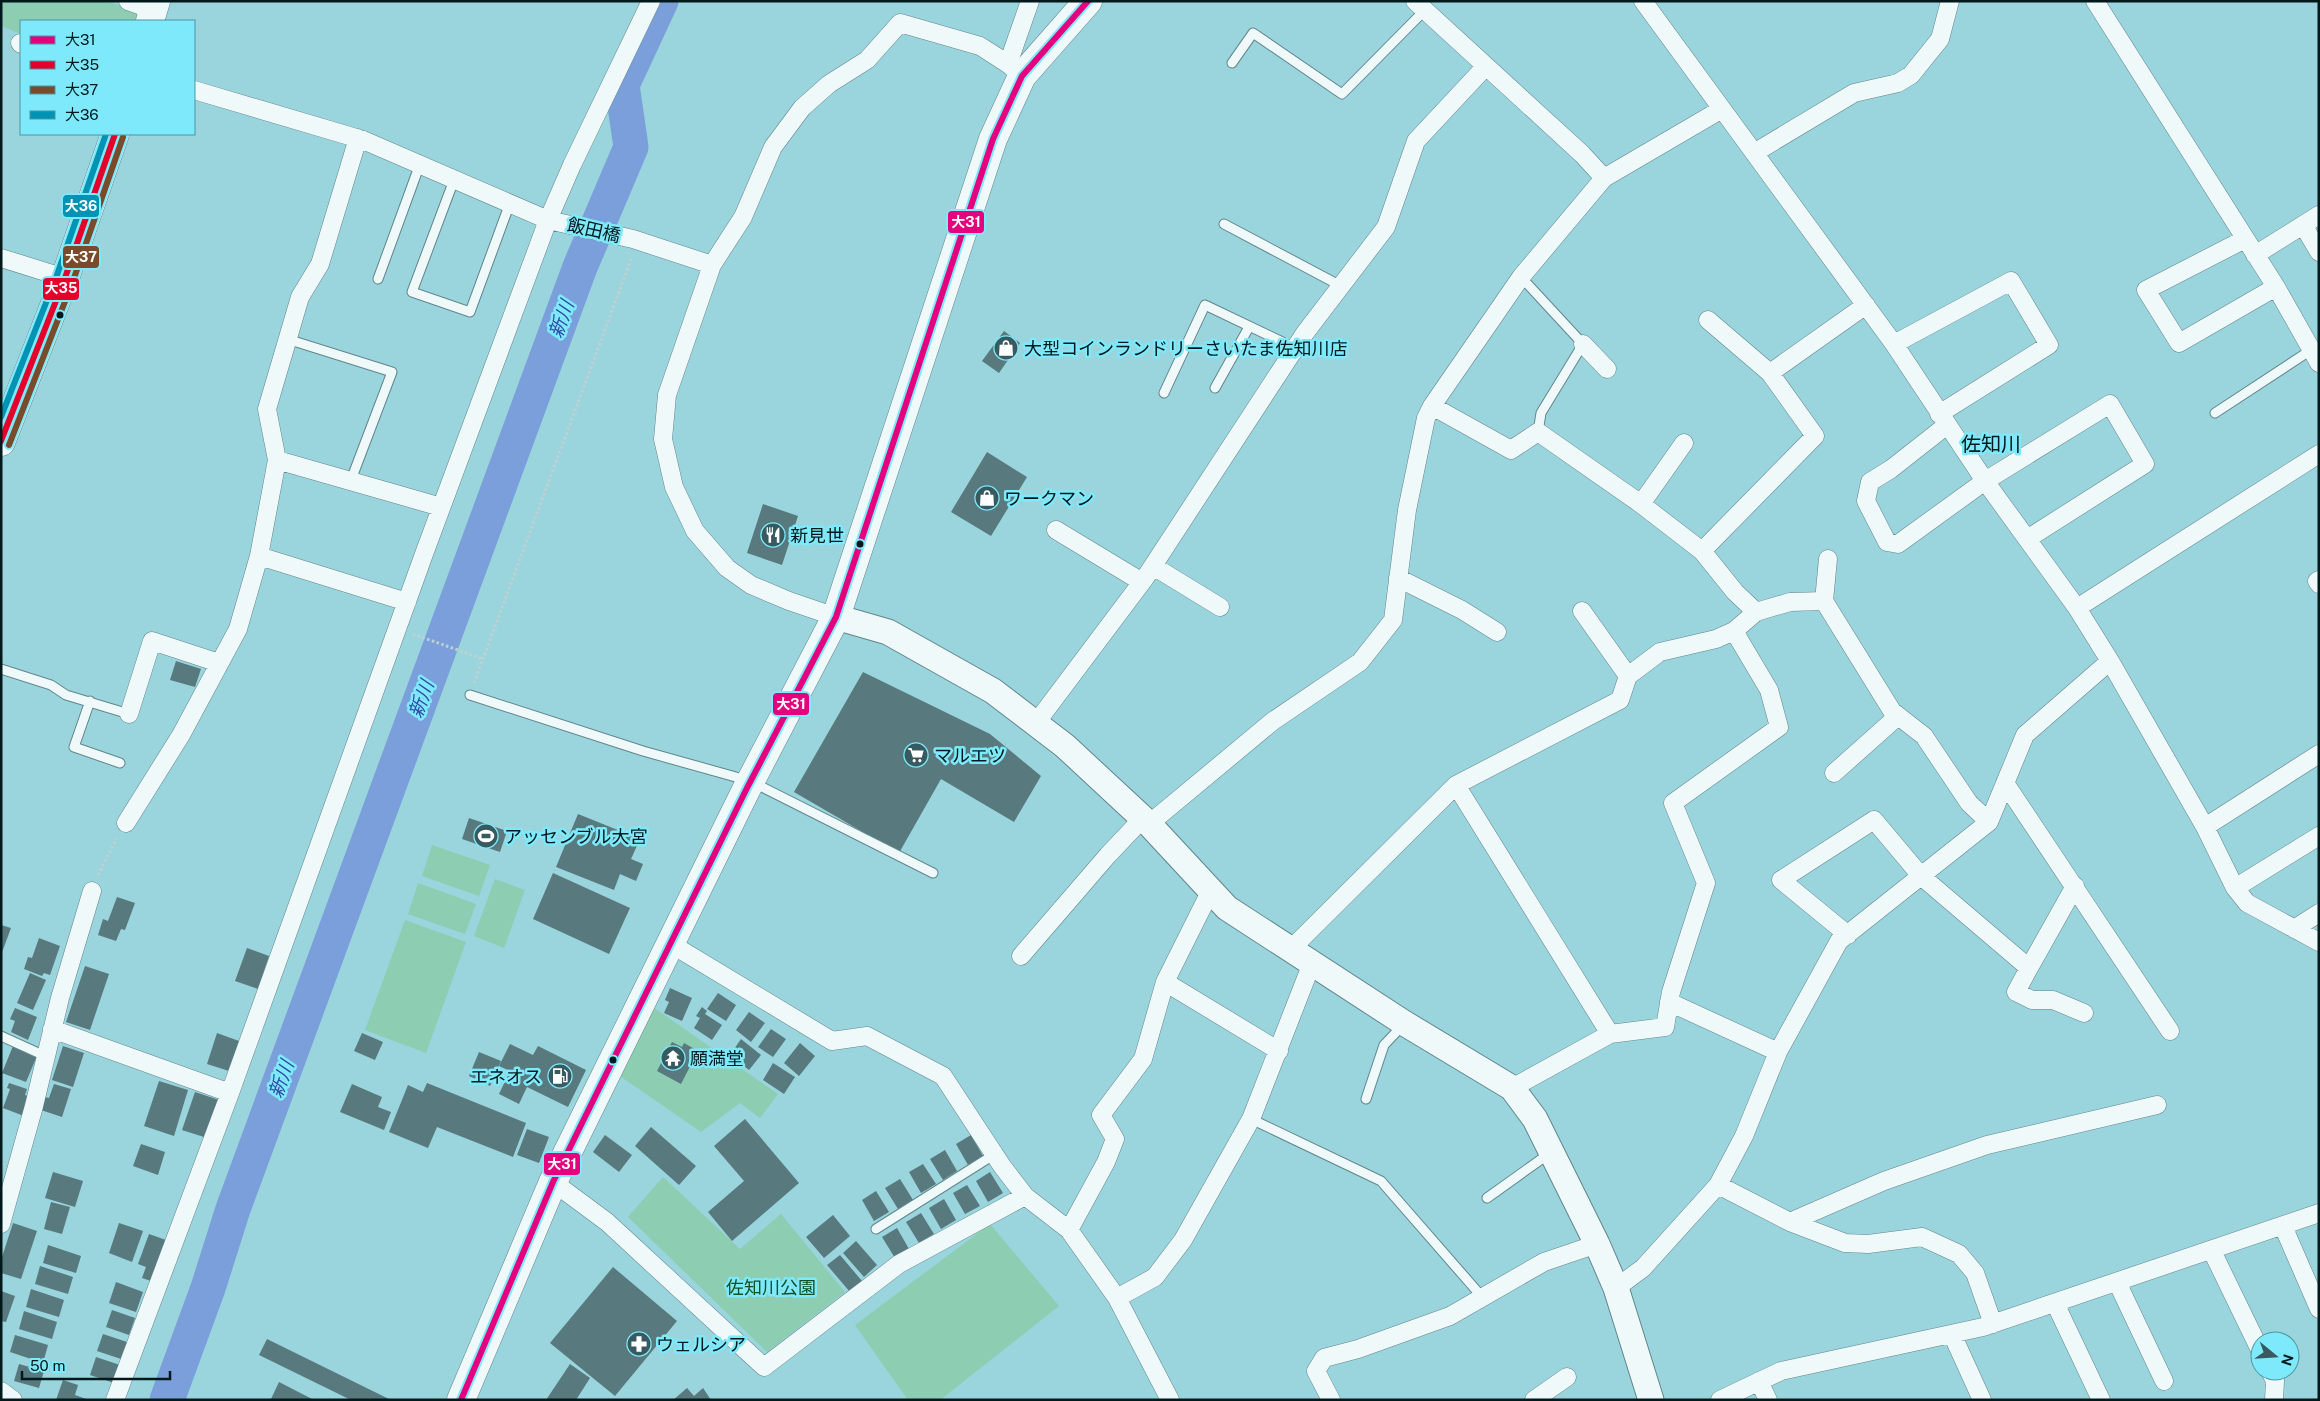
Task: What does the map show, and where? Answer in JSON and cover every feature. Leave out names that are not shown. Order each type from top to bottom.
[{"type":"main road","points":[[461,1400],[553,1182],[750,781],[836,616],[1015,70],[1088,1]]},
{"type":"main road","points":[[1,442],[65,278],[115,135]]},
{"type":"street","points":[[115,1400],[230,1093],[441,507],[572,165],[651,1]]},
{"type":"street","points":[[1030,1],[1015,70],[980,46],[900,23],[867,60],[829,84],[802,108],[773,146],[743,217],[712,265],[667,395],[663,439],[674,486],[695,531],[727,568],[751,585],[789,601],[888,632],[993,691],[1065,746],[1146,821],[1227,908],[1404,1023],[1512,1088],[1535,1119],[1553,1151],[1597,1244],[1616,1288],[1651,1400]]},
{"type":"street","points":[[1643,1],[1894,344],[1984,481],[2077,608],[2205,827],[2235,888],[2247,903],[2319,942]]},
{"type":"street","points":[[1754,153],[1854,93],[1898,83],[1911,74],[1940,39],[1950,1]]},
{"type":"street","points":[[2096,1],[2276,287],[2315,357]]},
{"type":"street","points":[[1420,6],[1582,154],[1604,178]]},
{"type":"street","points":[[1036,723],[1142,582],[1295,348],[1386,227],[1416,141],[1486,66]]},
{"type":"street","name":"飯田橋","points":[[195,90],[358,138],[551,221],[636,240],[712,265]]},
{"type":"street","points":[[1021,956],[1108,855],[1146,821],[1273,721],[1360,662],[1393,620],[1407,510],[1426,418],[1432,406],[1521,277],[1604,178],[1722,109]]},
{"type":"street","points":[[126,822],[181,735],[238,629],[259,556],[276,460],[267,409],[300,297],[320,264],[358,138]]},
{"type":"street","points":[[2256,255],[2319,215]]},
{"type":"street","points":[[2303,225],[2319,252]]},
{"type":"street","points":[[2245,239],[2146,290],[2179,343],[2276,287]]},
{"type":"street","points":[[1,258],[65,278]]},
{"type":"street","points":[[1894,344],[2011,281],[2049,345],[1943,419],[1891,469],[1870,482],[1866,501],[1887,542],[1898,544],[1984,481],[2110,404],[2146,464],[2027,539]]},
{"type":"street","points":[[1770,373],[1866,305]]},
{"type":"street","points":[[1702,551],[1815,436],[1770,373],[1708,320]]},
{"type":"street","points":[[1583,344],[1606,369]]},
{"type":"street","points":[[1432,406],[1511,450],[1538,432],[1641,504],[1702,551],[1735,592],[1756,612]]},
{"type":"street","points":[[1641,504],[1684,443]]},
{"type":"street","points":[[2077,608],[2319,454]]},
{"type":"street","points":[[276,460],[441,507]]},
{"type":"street","points":[[1056,530],[1142,582]]},
{"type":"street","points":[[259,556],[406,602]]},
{"type":"street","points":[[1828,559],[1824,601],[1892,711],[1924,736],[1969,803],[1989,822]]},
{"type":"street","points":[[1153,566],[1220,607]]},
{"type":"street","points":[[1398,578],[1462,610],[1496,632]]},
{"type":"street","points":[[2319,580],[2317,581],[2319,584]]},
{"type":"street","points":[[1291,949],[1456,785],[1620,700],[1628,676],[1660,652],[1716,639],[1734,632],[1756,612],[1790,602],[1824,601]]},
{"type":"street","points":[[1582,611],[1628,676]]},
{"type":"street","points":[[1512,1088],[1610,1034],[1665,1027],[1670,1002],[1706,884],[1673,803],[1780,727],[1769,690],[1734,632]]},
{"type":"street","points":[[129,714],[152,641],[219,663]]},
{"type":"street","points":[[1616,1288],[1643,1268],[1718,1185],[1744,1136],[1778,1052],[1839,941],[1989,822],[2025,735],[2110,662]]},
{"type":"street","points":[[1834,773],[1898,716]]},
{"type":"street","points":[[2205,827],[2319,754]]},
{"type":"street","points":[[2005,783],[2170,1031]]},
{"type":"street","points":[[1456,785],[1610,1034]]},
{"type":"street","points":[[1848,935],[1781,880],[1874,820],[1921,876],[2030,968]]},
{"type":"street","points":[[2235,888],[2319,836]]},
{"type":"street","points":[[2075,886],[2016,992],[2032,1000],[2052,1000],[2084,1014]]},
{"type":"street","points":[[1069,1230],[1106,1162],[1115,1139],[1101,1115],[1143,1059],[1165,982],[1211,890]]},
{"type":"street","points":[[1,1224],[52,1029],[92,891]]},
{"type":"street","points":[[2294,929],[2319,913]]},
{"type":"street","points":[[671,944],[832,1041],[867,1036],[943,1076],[994,1154],[1025,1196],[1069,1230],[1117,1298],[1170,1400]]},
{"type":"street","points":[[1117,1298],[1155,1277],[1184,1240],[1251,1119],[1312,963]]},
{"type":"street","points":[[1165,982],[1279,1051]]},
{"type":"street","points":[[1670,1002],[1778,1052]]},
{"type":"street","points":[[52,1029],[230,1093]]},
{"type":"street","points":[[1790,1222],[1884,1180],[1987,1145],[2157,1105]]},
{"type":"street","points":[[553,1182],[607,1222],[764,1367],[899,1264],[1025,1196]]},
{"type":"street","points":[[1718,1185],[1790,1222],[1845,1243],[1868,1244],[1922,1237],[1959,1254],[1976,1273],[1993,1324]]},
{"type":"street","points":[[1720,1400],[1781,1371],[1993,1324],[2319,1214]]},
{"type":"street","points":[[2283,1226],[2319,1309]]},
{"type":"street","points":[[1331,1400],[1316,1372],[1324,1358],[1358,1349],[1450,1316],[1544,1262],[1597,1244]]},
{"type":"street","points":[[2212,1251],[2251,1331]]},
{"type":"street","points":[[2117,1282],[2164,1381]]},
{"type":"street","points":[[2055,1303],[2101,1400]]},
{"type":"street","points":[[1952,1334],[1982,1400]]},
{"type":"street","points":[[1534,1400],[1567,1377]]},
{"type":"street","points":[[1759,1381],[1768,1400]]},
{"type":"street","points":[[2274,1400],[2275,1381]]},
{"type":"street","points":[[1,1391],[13,1400]]},
{"type":"lane","points":[[1232,63],[1253,33],[1342,94],[1420,6]]},
{"type":"lane","points":[[378,279],[420,164]]},
{"type":"lane","points":[[454,180],[412,292],[470,312],[510,203]]},
{"type":"lane","points":[[1224,224],[1341,286]]},
{"type":"lane","points":[[1521,277],[1583,344],[1541,413],[1538,432]]},
{"type":"lane","points":[[1164,393],[1205,305],[1295,348]]},
{"type":"lane","points":[[1215,388],[1249,326]]},
{"type":"lane","points":[[287,339],[392,372],[351,480]]},
{"type":"lane","points":[[2214,413],[2315,357]]},
{"type":"lane","points":[[1,669],[51,685],[66,695],[129,714]]},
{"type":"lane","points":[[470,695],[643,751],[750,781],[933,873]]},
{"type":"lane","points":[[90,701],[74,747],[120,763]]},
{"type":"lane","points":[[1366,1100],[1384,1045],[1404,1023]]},
{"type":"lane","points":[[1,1036],[46,1056]]},
{"type":"lane","points":[[1251,1119],[1381,1181],[1484,1298]]},
{"type":"lane","points":[[1487,1198],[1553,1151]]},
{"type":"lane","points":[[876,1228],[994,1154]]},
{"type":"path","points":[[470,695],[636,240]]},
{"type":"path","points":[[407,632],[483,659]]},
{"type":"path","points":[[92,891],[109,851],[126,822]]},
{"type":"green space","points":[[1,1],[107,1],[142,14],[139,20],[20,20],[20,34],[1,26]]},
{"type":"green space","points":[[432,845],[490,865],[479,896],[422,876]]},
{"type":"green space","points":[[495,879],[525,890],[504,948],[474,936]]},
{"type":"green space","points":[[418,883],[476,904],[465,934],[408,914]]},
{"type":"green space","points":[[405,920],[466,942],[426,1053],[365,1030]]},
{"type":"green space","points":[[650,1005],[778,1094],[760,1118],[740,1103],[701,1132],[617,1074]]},
{"type":"green space","name":"佐知川公園","points":[[663,1177],[740,1249],[781,1214],[845,1292],[767,1352],[628,1217]]},
{"type":"green space","points":[[990,1224],[1059,1306],[940,1400],[908,1400],[855,1325]]},
{"type":"building","points":[[1004,331],[1020,343],[999,373],[982,361]]},
{"type":"building","points":[[987,452],[1027,477],[991,536],[951,512]]},
{"type":"building","name":"新見世","points":[[763,504],[798,516],[782,565],[747,553]]},
{"type":"building","points":[[176,661],[201,669],[195,687],[170,680]]},
{"type":"building","name":"マルエツ","points":[[863,672],[990,734],[1041,776],[1014,822],[941,779],[899,853],[794,792]]},
{"type":"building","points":[[578,814],[640,839],[631,859],[643,864],[636,881],[620,874],[614,890],[556,867]]},
{"type":"building","points":[[469,818],[507,831],[500,852],[462,839]]},
{"type":"building","points":[[553,873],[630,908],[609,954],[533,919]]},
{"type":"building","points":[[117,897],[135,903],[125,930],[121,929],[116,941],[98,935],[103,919],[108,921]]},
{"type":"building","points":[[1,925],[11,928],[1,955]]},
{"type":"building","points":[[39,938],[60,946],[50,975],[44,973],[42,976],[24,969],[28,957],[32,958]]},
{"type":"building","points":[[247,948],[269,956],[258,989],[235,981]]},
{"type":"building","points":[[85,966],[109,974],[90,1030],[66,1022]]},
{"type":"building","points":[[30,973],[46,980],[33,1010],[17,1003]]},
{"type":"building","points":[[670,988],[692,998],[682,1021],[664,1013],[669,1002],[665,1000]]},
{"type":"building","points":[[718,993],[736,1005],[726,1021],[707,1009]]},
{"type":"building","points":[[702,1007],[707,1011],[705,1014],[722,1025],[712,1040],[694,1028],[700,1018],[696,1016]]},
{"type":"building","points":[[15,1008],[37,1017],[28,1040],[11,1032],[15,1021],[10,1019]]},
{"type":"building","points":[[749,1012],[765,1023],[751,1042],[736,1030]]},
{"type":"building","points":[[771,1029],[786,1039],[773,1057],[758,1047]]},
{"type":"building","points":[[217,1033],[239,1041],[229,1071],[207,1064]]},
{"type":"building","points":[[362,1033],[383,1042],[375,1060],[354,1051]]},
{"type":"building","points":[[741,1039],[761,1055],[749,1070],[730,1055]]},
{"type":"building","points":[[672,1042],[682,1047],[684,1043],[698,1051],[681,1084],[657,1071]]},
{"type":"building","points":[[800,1043],[815,1056],[799,1076],[784,1063]]},
{"type":"building","points":[[510,1044],[533,1055],[538,1046],[586,1070],[568,1107],[527,1087],[519,1104],[499,1094],[510,1071],[499,1066]]},
{"type":"building","points":[[13,1046],[37,1056],[26,1082],[2,1073]]},
{"type":"building","points":[[63,1046],[84,1053],[73,1087],[52,1080]]},
{"type":"building","points":[[479,1052],[501,1061],[490,1086],[469,1076]]},
{"type":"building","points":[[773,1063],[795,1077],[784,1094],[763,1080]]},
{"type":"building","points":[[159,1081],[188,1090],[174,1136],[144,1126]]},
{"type":"building","points":[[9,1083],[27,1089],[25,1095],[31,1097],[24,1116],[3,1108],[10,1089],[7,1088]]},
{"type":"building","points":[[427,1083],[526,1123],[513,1157],[437,1127],[428,1148],[389,1132],[408,1085],[423,1092]]},
{"type":"building","points":[[54,1084],[71,1089],[62,1117],[41,1110],[45,1097],[49,1098]]},
{"type":"building","points":[[352,1084],[382,1097],[378,1107],[391,1112],[384,1130],[340,1112]]},
{"type":"building","points":[[195,1092],[219,1100],[207,1138],[182,1130]]},
{"type":"building","points":[[745,1119],[799,1183],[732,1241],[708,1212],[744,1181],[714,1146]]},
{"type":"building","points":[[651,1127],[696,1166],[679,1185],[635,1146]]},
{"type":"building","points":[[527,1129],[549,1137],[539,1163],[517,1155]]},
{"type":"building","points":[[605,1135],[632,1155],[619,1172],[593,1152]]},
{"type":"building","points":[[971,1135],[983,1156],[968,1165],[956,1144]]},
{"type":"building","points":[[141,1144],[165,1152],[158,1175],[133,1166]]},
{"type":"building","points":[[945,1150],[957,1171],[943,1180],[930,1159]]},
{"type":"building","points":[[923,1164],[936,1184],[921,1193],[909,1172]]},
{"type":"building","points":[[53,1172],[83,1181],[75,1207],[45,1198]]},
{"type":"building","points":[[990,1172],[1003,1193],[988,1202],[976,1181]]},
{"type":"building","points":[[900,1179],[913,1200],[898,1209],[885,1188]]},
{"type":"building","points":[[967,1185],[980,1206],[965,1214],[953,1193]]},
{"type":"building","points":[[876,1191],[889,1212],[874,1221],[862,1200]]},
{"type":"building","points":[[944,1199],[956,1220],[941,1229],[929,1208]]},
{"type":"building","points":[[51,1202],[70,1207],[62,1234],[44,1229]]},
{"type":"building","points":[[921,1213],[934,1234],[919,1243],[906,1222]]},
{"type":"building","points":[[833,1215],[850,1236],[824,1258],[806,1237]]},
{"type":"building","points":[[13,1223],[37,1231],[21,1279],[1,1273],[1,1260]]},
{"type":"building","points":[[119,1223],[143,1231],[132,1262],[109,1253]]},
{"type":"building","points":[[897,1228],[909,1249],[895,1258],[882,1237]]},
{"type":"building","points":[[149,1234],[166,1240],[151,1281],[142,1278],[146,1267],[138,1264]]},
{"type":"building","points":[[856,1241],[877,1265],[864,1277],[843,1253]]},
{"type":"building","points":[[48,1245],[81,1256],[76,1273],[43,1263]]},
{"type":"building","points":[[840,1255],[862,1281],[850,1292],[827,1265]]},
{"type":"building","points":[[40,1266],[73,1277],[68,1294],[35,1284]]},
{"type":"building","points":[[613,1267],[677,1321],[615,1396],[550,1343]]},
{"type":"building","points":[[116,1282],[143,1292],[136,1312],[109,1303]]},
{"type":"building","points":[[31,1289],[64,1300],[59,1317],[26,1307]]},
{"type":"building","points":[[1,1291],[15,1296],[6,1322],[1,1321]]},
{"type":"building","points":[[112,1310],[135,1318],[129,1335],[106,1327]]},
{"type":"building","points":[[24,1311],[57,1322],[52,1339],[19,1329]]},
{"type":"building","points":[[103,1334],[127,1342],[121,1359],[97,1351]]},
{"type":"building","points":[[15,1335],[48,1345],[43,1363],[10,1352]]},
{"type":"building","points":[[267,1339],[391,1400],[351,1400],[259,1355]]},
{"type":"building","points":[[96,1357],[120,1365],[114,1383],[90,1375]]},
{"type":"building","points":[[19,1364],[44,1371],[39,1388],[14,1381]]},
{"type":"building","points":[[570,1364],[590,1378],[576,1400],[546,1400]]},
{"type":"building","points":[[63,1380],[78,1385],[75,1395],[89,1400],[56,1400]]},
{"type":"building","points":[[279,1382],[314,1400],[271,1399]]},
{"type":"building","points":[[687,1388],[694,1396],[703,1388],[711,1400],[673,1400]]},
{"type":"waterway","name":"新川","points":[[167,1400],[208,1288],[233,1209],[580,267],[631,147],[622,85],[661,1]]},
{"type":"transit line","name":"大31","points":[[461,1400],[553,1182],[747,788],[836,617],[993,139],[1022,76],[1088,1]]},
{"type":"transit line","name":"大36","points":[[1,417],[57,275],[106,135]]},
{"type":"transit line","name":"大35","points":[[1,441],[65,278],[115,135]]},
{"type":"transit line","name":"大37","points":[[9,445],[73,281],[123,137]]},
{"type":"place","name":"大型コインランドリーさいたま佐知川店","points":[[1006,348]]},
{"type":"place","name":"ワークマン","points":[[987,498]]},
{"type":"place","name":"新見世","points":[[773,535]]},
{"type":"place","name":"マルエツ","points":[[916,755]]},
{"type":"place","name":"アッセンブル大宮","points":[[486,836]]},
{"type":"place","name":"願満堂","points":[[673,1058]]},
{"type":"place","name":"エネオス","points":[[560,1076]]},
{"type":"place","name":"ウェルシア","points":[[639,1344]]},
{"type":"district","name":"佐知川","points":[[1991,444]]}]
